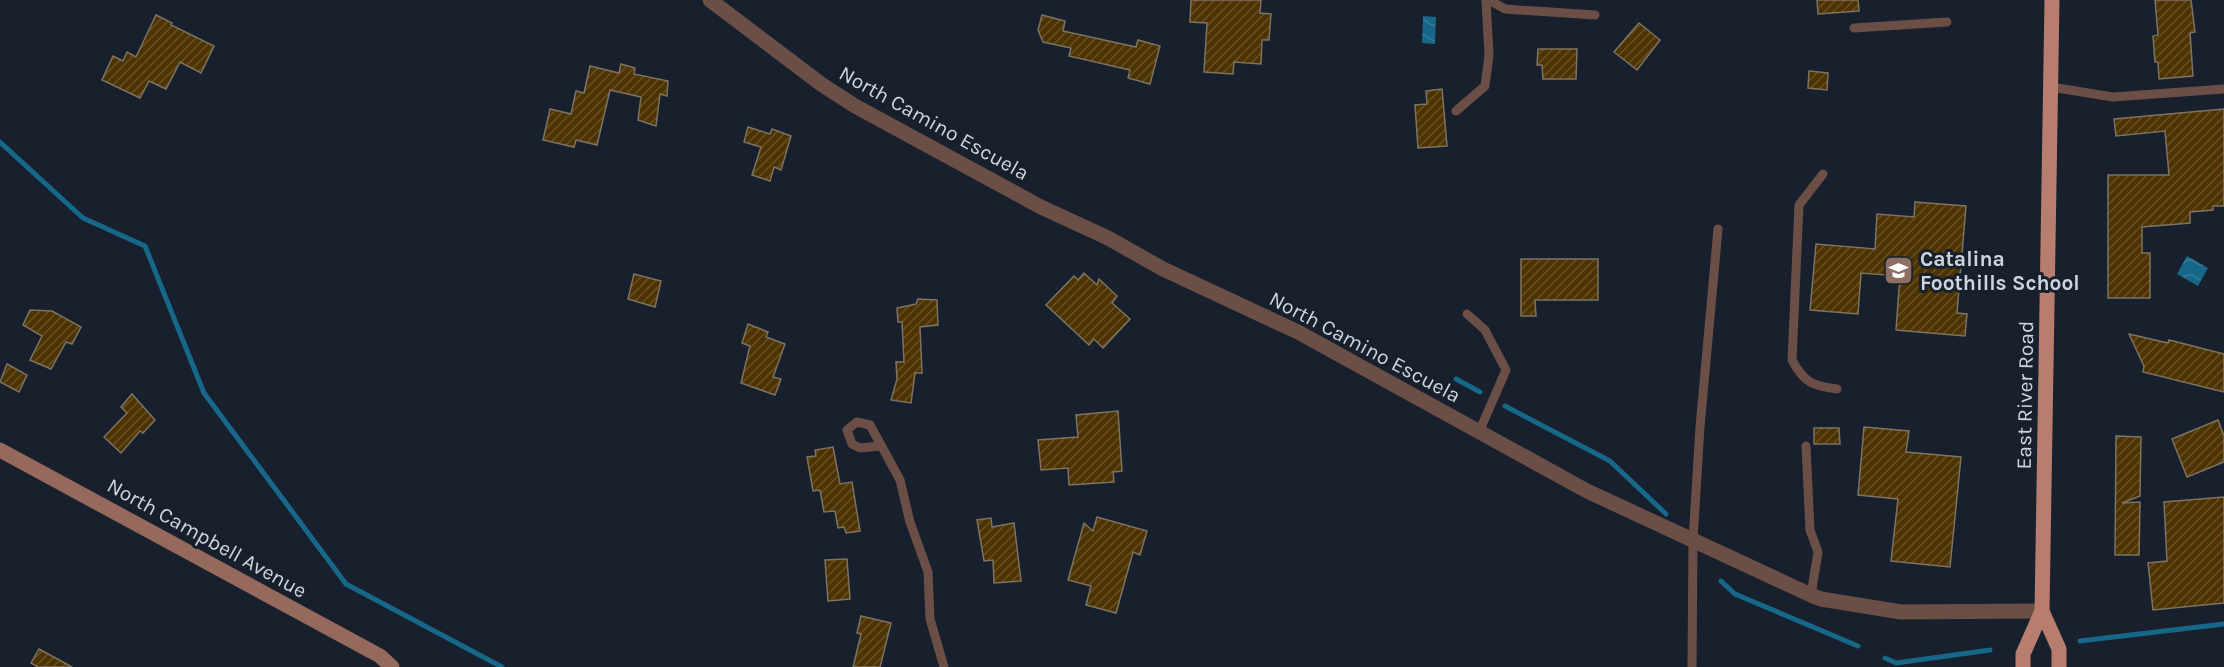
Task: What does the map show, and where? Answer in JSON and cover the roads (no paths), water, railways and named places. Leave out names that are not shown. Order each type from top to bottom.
[{"type":"main road","name":"East River Road","points":[[2023,667],[2023,654],[2042,611],[2052,0]]},
{"type":"main road","name":"North Campbell Avenue","points":[[0,450],[380,656],[392,667]]},
{"type":"main road","name":"East River Road","points":[[2042,611],[2059,649],[2059,667]]},
{"type":"street","name":"North Camino Escuela","points":[[710,0],[821,84],[855,106],[1041,207],[1108,238],[1163,269],[1298,332],[1587,491],[1811,595],[1821,599],[1901,612],[2042,611]]},
{"type":"lane","points":[[1456,111],[1485,86],[1489,55],[1488,0],[1505,9],[1595,15]]},
{"type":"lane","points":[[1854,28],[1947,22]]},
{"type":"lane","points":[[2051,87],[2113,97],[2224,88]]},
{"type":"lane","points":[[1823,174],[1799,205],[1792,360],[1801,376],[1818,387],[1837,389]]},
{"type":"lane","points":[[1692,667],[1693,540],[1700,427],[1718,229]]},
{"type":"lane","points":[[1467,314],[1485,330],[1506,370],[1479,432]]},
{"type":"lane","points":[[880,446],[900,480],[910,522],[928,572],[930,619],[944,667]]},
{"type":"lane","points":[[1806,446],[1810,530],[1818,552],[1811,595]]},
{"type":"water","points":[[1423,16],[1436,17],[1435,44],[1422,43]]},
{"type":"water","points":[[2187,256],[2208,268],[2198,286],[2177,274]]},
{"type":"waterway","points":[[0,142],[83,218],[145,246],[204,393],[346,584],[502,667]]},
{"type":"waterway","points":[[1456,379],[1480,392]]},
{"type":"waterway","points":[[1505,406],[1610,461],[1666,514]]},
{"type":"waterway","points":[[1721,581],[1735,594],[1858,646]]},
{"type":"waterway","points":[[2080,641],[2224,624]]},
{"type":"waterway","points":[[1885,658],[1896,663],[1990,650]]},
{"type":"place","name":"Catalina Foothills School","points":[[1899,271]]}]
